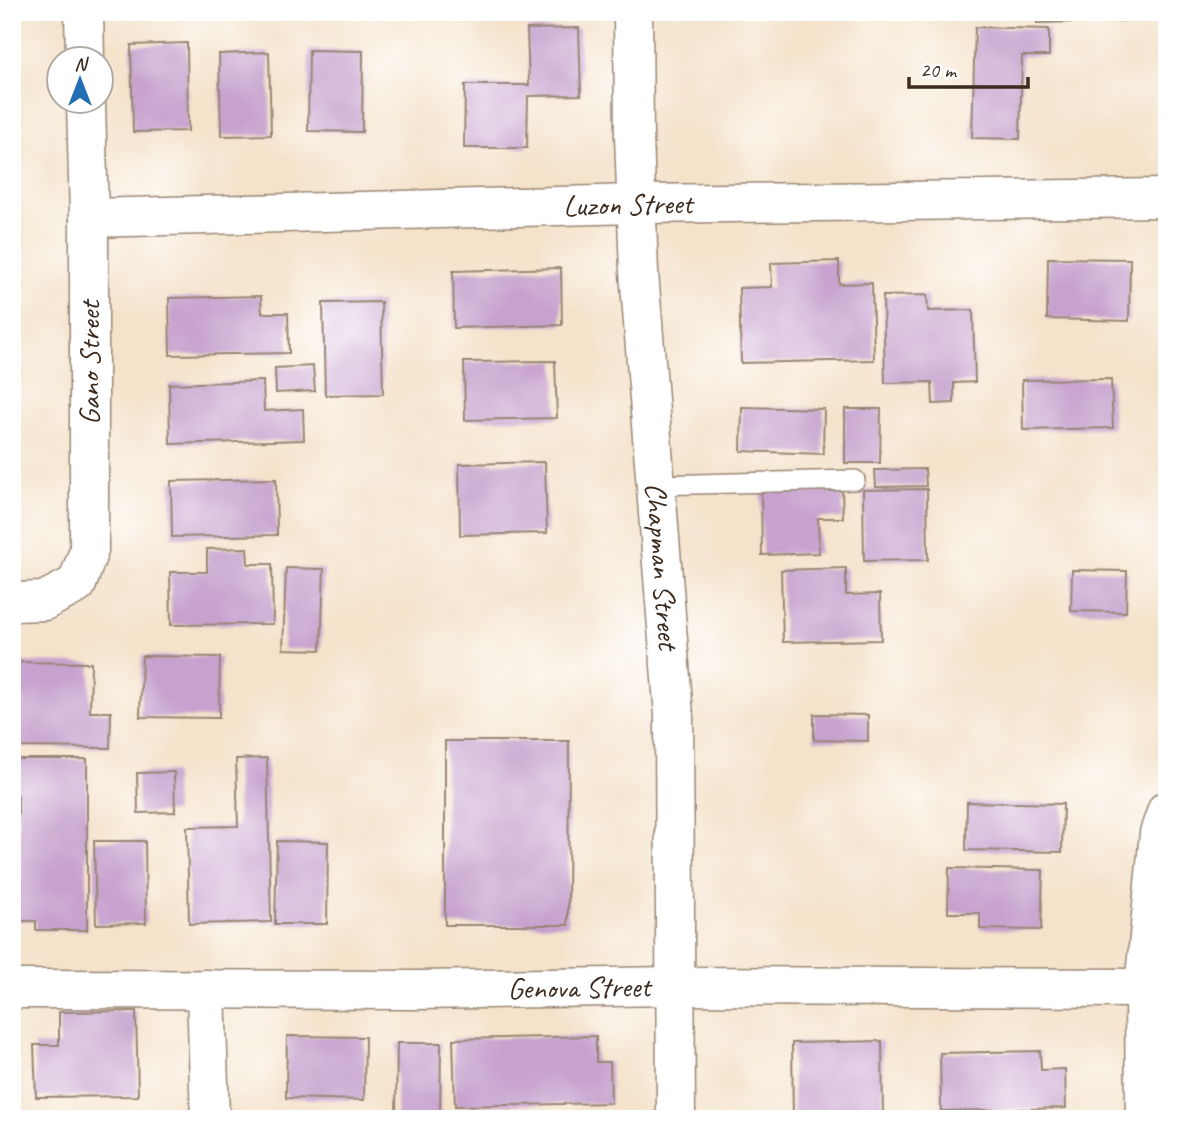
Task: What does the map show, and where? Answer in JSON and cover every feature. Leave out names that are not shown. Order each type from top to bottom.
[{"type":"street","points":[[84,12],[85,46]]},
{"type":"street","name":"Chapman Street","points":[[633,12],[639,272],[674,716],[676,1119]]},
{"type":"street","name":"Gano Street","points":[[28,602],[77,584],[89,550],[86,116]]},
{"type":"street","name":"Luzon Street","points":[[89,218],[636,204],[1167,198]]},
{"type":"street","points":[[1145,1119],[1144,988],[1159,833],[1167,810]]},
{"type":"street","name":"Genova Street","points":[[14,989],[416,990],[674,986],[1144,988]]},
{"type":"street","points":[[206,989],[210,1119]]},
{"type":"lane","points":[[656,485],[855,480]]},
{"type":"building","points":[[1037,12],[1123,12],[1123,21],[1037,23]]},
{"type":"building","points":[[975,27],[1049,29],[1049,56],[1022,56],[1020,139],[972,138]]},
{"type":"building","points":[[579,28],[581,95],[528,96],[527,148],[464,148],[465,85],[529,85],[527,29]]},
{"type":"building","points":[[187,43],[188,131],[133,132],[131,45]]},
{"type":"building","points":[[309,50],[363,51],[362,132],[308,131]]},
{"type":"building","points":[[269,52],[271,135],[221,136],[219,54]]},
{"type":"building","points":[[1048,258],[1130,259],[1129,321],[1047,319]]},
{"type":"building","points":[[839,261],[839,284],[872,283],[874,360],[741,363],[739,288],[772,287],[771,263]]},
{"type":"building","points":[[561,268],[562,325],[454,328],[453,271]]},
{"type":"building","points":[[927,295],[928,311],[973,310],[975,382],[954,383],[954,403],[933,404],[932,382],[885,383],[883,296]]},
{"type":"building","points":[[261,296],[262,313],[288,313],[289,353],[170,355],[169,298]]},
{"type":"building","points":[[381,302],[383,394],[325,395],[323,303]]},
{"type":"building","points":[[555,361],[557,418],[465,420],[464,362]]},
{"type":"building","points":[[313,366],[315,391],[276,393],[275,368]]},
{"type":"building","points":[[1111,379],[1113,428],[1023,430],[1022,380]]},
{"type":"building","points":[[263,381],[264,411],[303,409],[304,440],[170,444],[169,384]]},
{"type":"building","points":[[742,407],[824,409],[823,454],[741,451]]},
{"type":"building","points":[[845,409],[881,409],[880,463],[845,463]]},
{"type":"building","points":[[545,462],[547,533],[460,535],[459,464]]},
{"type":"building","points":[[925,469],[926,486],[876,487],[875,470]]},
{"type":"building","points":[[276,479],[277,535],[172,537],[171,481]]},
{"type":"building","points":[[927,489],[928,560],[864,561],[863,490]]},
{"type":"building","points":[[842,490],[843,518],[818,518],[819,553],[762,555],[761,492]]},
{"type":"building","points":[[247,548],[248,564],[272,564],[273,624],[171,625],[170,572],[207,572],[207,549]]},
{"type":"building","points":[[286,568],[324,569],[321,650],[283,649]]},
{"type":"building","points":[[846,568],[846,595],[880,594],[881,640],[783,642],[781,570]]},
{"type":"building","points":[[1072,570],[1127,571],[1126,612],[1071,611]]},
{"type":"building","points":[[142,656],[220,657],[219,718],[140,717]]},
{"type":"building","points":[[12,662],[91,663],[90,712],[111,712],[110,748],[12,747]]},
{"type":"building","points":[[814,714],[868,715],[868,741],[814,740]]},
{"type":"building","points":[[445,741],[569,741],[568,925],[445,925]]},
{"type":"building","points":[[267,758],[271,922],[189,924],[187,827],[238,826],[236,759]]},
{"type":"building","points":[[12,759],[87,759],[87,930],[36,930],[36,921],[12,921],[12,870],[18,870],[18,796],[12,796]]},
{"type":"building","points":[[174,772],[175,812],[138,813],[137,773]]},
{"type":"building","points":[[967,802],[1063,804],[1062,852],[966,850]]},
{"type":"building","points":[[94,841],[145,841],[146,923],[96,924]]},
{"type":"building","points":[[277,841],[328,842],[327,924],[275,924]]},
{"type":"building","points":[[949,868],[1043,870],[1041,930],[980,929],[980,913],[948,913]]},
{"type":"building","points":[[136,1011],[138,1096],[36,1097],[34,1045],[59,1045],[59,1012]]},
{"type":"building","points":[[287,1036],[365,1037],[364,1100],[286,1098]]},
{"type":"building","points":[[596,1036],[596,1062],[610,1062],[611,1103],[455,1106],[453,1039]]},
{"type":"building","points":[[882,1041],[883,1119],[793,1119],[792,1043]]},
{"type":"building","points":[[397,1043],[441,1043],[440,1119],[396,1119]]},
{"type":"building","points":[[1040,1051],[1041,1070],[1065,1069],[1066,1108],[941,1111],[940,1053]]}]
